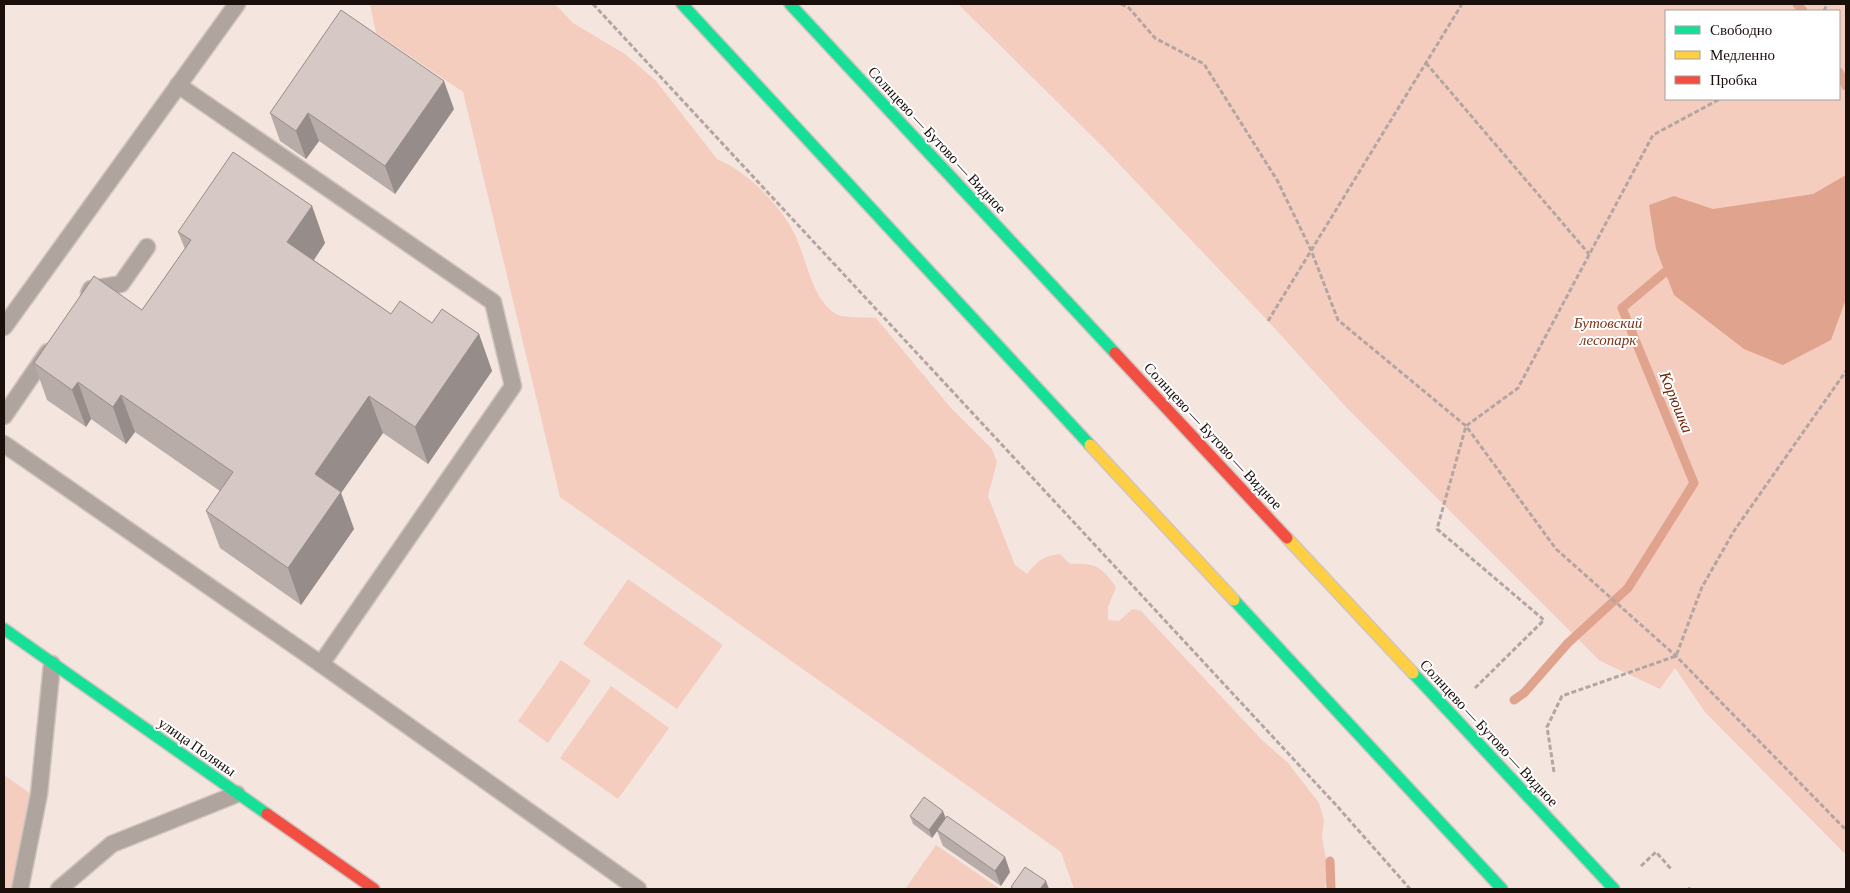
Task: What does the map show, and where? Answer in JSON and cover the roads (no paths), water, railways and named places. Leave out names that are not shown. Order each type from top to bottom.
[{"type":"main road","points":[[682,4],[1502,889]]},
{"type":"main road","name":"Солнцево — Бутово — Видное","points":[[790,4],[1614,889]]},
{"type":"main road","name":"улица Поляны","points":[[4,630],[374,889]]},
{"type":"lane","points":[[4,327],[237,4]]},
{"type":"lane","points":[[178,85],[493,302],[513,386],[320,664]]},
{"type":"lane","points":[[80,305],[91,290],[121,284],[147,247]]},
{"type":"lane","points":[[4,416],[58,337]]},
{"type":"lane","points":[[4,444],[638,889]]},
{"type":"lane","points":[[20,889],[39,794],[52,664]]},
{"type":"lane","points":[[59,889],[112,844],[238,794]]},
{"type":"waterway","points":[[1797,4],[1802,10]]},
{"type":"waterway","points":[[1840,74],[1846,86]]},
{"type":"waterway","name":"Корюшка","points":[[1514,700],[1524,693],[1568,643],[1628,588],[1694,483],[1622,308],[1665,272],[1676,272]]},
{"type":"waterway","name":"Корюшка","points":[[1330,861],[1331,889]]},
{"type":"park label","name":"Бутовский лесопарк","points":[[1608,332]]}]
